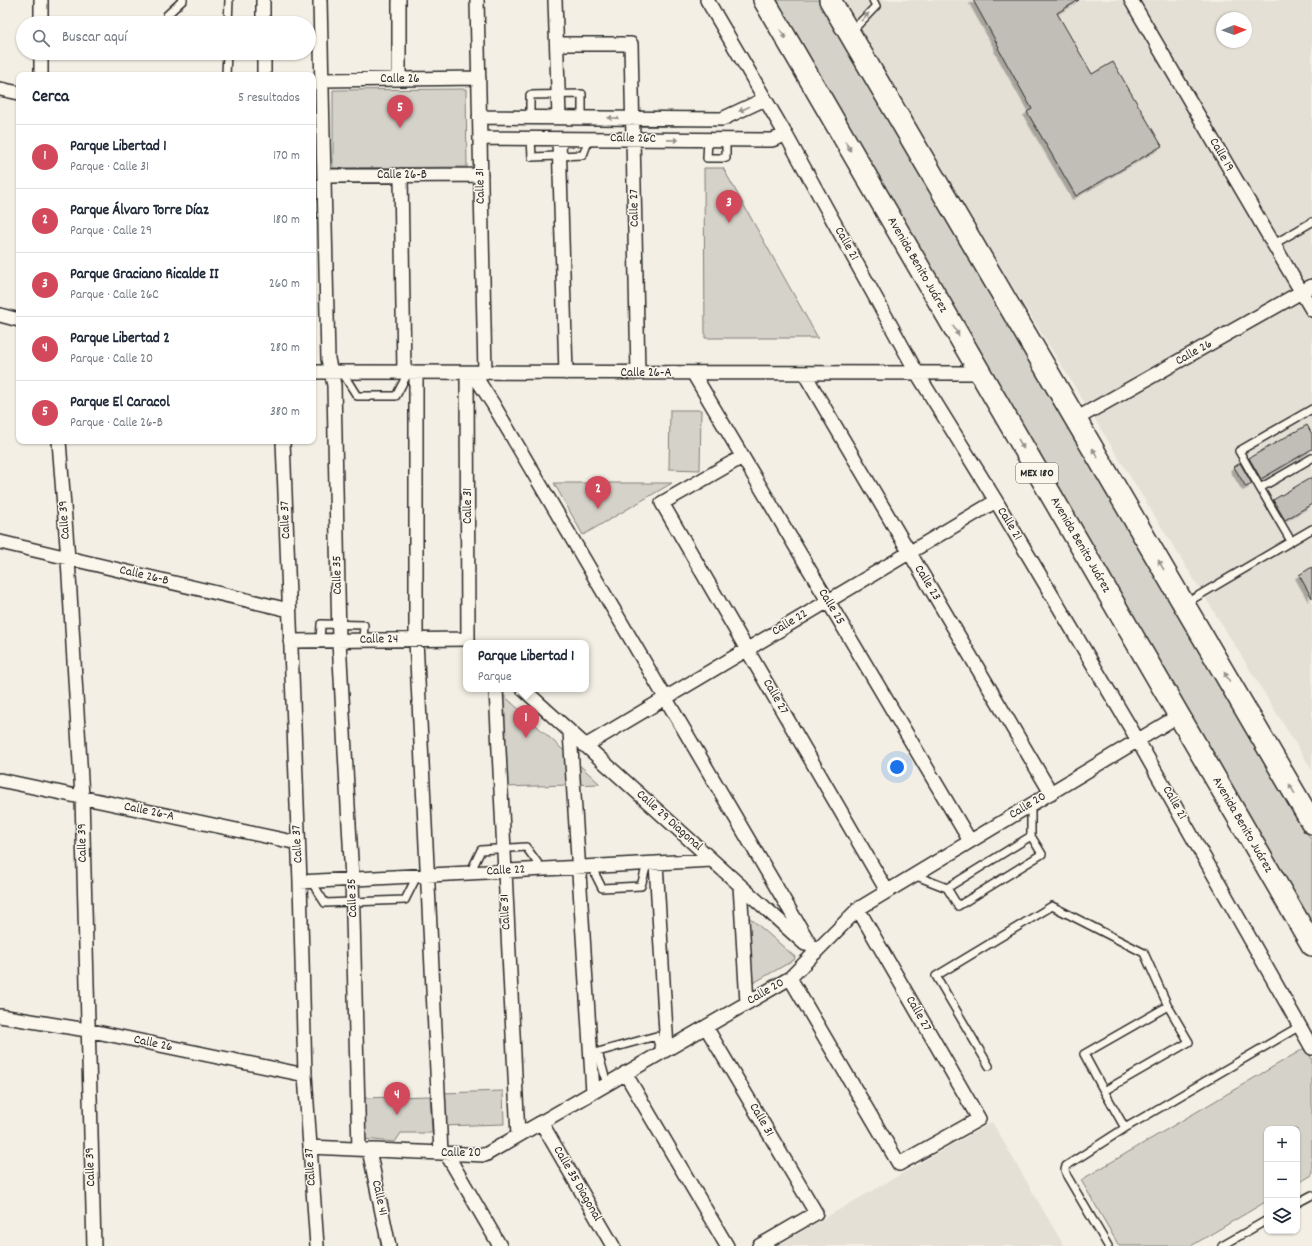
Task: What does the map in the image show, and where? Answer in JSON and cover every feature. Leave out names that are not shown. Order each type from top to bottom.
[{"type":"main road","name":"Avenida Benito Juárez","points":[[764,0],[1312,945]]},
{"type":"main road","points":[[830,0],[1312,823]]},
{"type":"street","points":[[40,0],[41,16]]},
{"type":"street","points":[[263,0],[263,16]]},
{"type":"street","name":"Calle 35","points":[[320,0],[328,359],[336,377],[339,641],[352,879],[364,1150]]},
{"type":"street","points":[[398,0],[399,79]]},
{"type":"street","name":"Calle 31","points":[[470,640],[475,373],[481,175],[477,0]]},
{"type":"street","points":[[555,0],[559,118]]},
{"type":"street","name":"Calle 21","points":[[707,0],[786,135],[917,373],[996,501],[1138,740],[1312,1048]]},
{"type":"street","name":"Calle 19","points":[[1131,0],[1274,244],[1307,289],[1312,310]]},
{"type":"street","name":"Calle 27","points":[[557,44],[631,44],[638,373]]},
{"type":"street","points":[[41,60],[41,72]]},
{"type":"street","points":[[264,60],[264,72]]},
{"type":"street","name":"Calle 26","points":[[322,80],[479,78]]},
{"type":"street","points":[[0,89],[16,92]]},
{"type":"street","name":"Calle 26C","points":[[480,117],[722,119],[765,99]]},
{"type":"street","name":"Calle 26C","points":[[480,138],[772,140],[786,135]]},
{"type":"street","points":[[559,139],[566,373]]},
{"type":"street","points":[[401,175],[409,373],[422,875],[443,1153],[500,1246]]},
{"type":"street","name":"Calle 26-B","points":[[324,176],[481,175]]},
{"type":"street","name":"Calle 26","points":[[1076,420],[1307,289]]},
{"type":"street","points":[[0,315],[16,319]]},
{"type":"street","name":"Calle 26-A","points":[[316,373],[336,377],[409,373],[980,373]]},
{"type":"street","points":[[475,373],[815,953]]},
{"type":"street","name":"Calle 25","points":[[693,373],[970,842]]},
{"type":"street","name":"Calle 23","points":[[804,373],[1051,793]]},
{"type":"street","name":"Calle 39","points":[[59,444],[68,559],[82,797],[87,1030],[94,1246]]},
{"type":"street","name":"Calle 37","points":[[283,444],[298,843],[306,882],[305,1076],[317,1246]]},
{"type":"street","name":"Calle 27","points":[[742,457],[662,503],[887,891]]},
{"type":"street","name":"Calle 22","points":[[585,746],[996,501]]},
{"type":"street","name":"Calle 26-B","points":[[0,542],[289,610]]},
{"type":"street","name":"Calle 24","points":[[290,641],[463,641]]},
{"type":"street","name":"Calle 31","points":[[496,692],[518,1136]]},
{"type":"street","name":"Calle 29 Diagonal","points":[[526,692],[815,953]]},
{"type":"street","name":"Calle 20","points":[[310,1147],[484,1155],[790,978],[858,909],[1178,716]]},
{"type":"street","points":[[570,732],[585,867],[593,1092]]},
{"type":"street","name":"Calle 26-A","points":[[0,780],[298,843]]},
{"type":"street","name":"Calle 22","points":[[306,882],[712,860]]},
{"type":"street","points":[[651,863],[664,1051]]},
{"type":"street","points":[[740,885],[747,1003]]},
{"type":"street","name":"Calle 27","points":[[790,978],[899,1164],[979,1119],[858,909]]},
{"type":"street","name":"Calle 26","points":[[0,1016],[87,1030],[305,1076]]},
{"type":"street","name":"Calle 31","points":[[706,1027],[816,1213],[759,1246]]},
{"type":"street","points":[[625,1074],[726,1246]]},
{"type":"street","name":"Calle 35 Diagonal","points":[[541,1122],[613,1246]]},
{"type":"street","name":"Calle 41","points":[[364,1150],[389,1246]]},
{"type":"lane","points":[[167,15],[183,0]]},
{"type":"lane","points":[[228,16],[229,0]]},
{"type":"lane","points":[[850,33],[876,6],[873,0]]},
{"type":"lane","points":[[226,72],[227,60]]},
{"type":"lane","points":[[530,117],[530,95],[582,94],[582,118]]},
{"type":"lane","points":[[531,139],[532,157],[583,155],[589,139]]},
{"type":"lane","points":[[708,140],[707,158],[726,158],[726,140]]},
{"type":"lane","points":[[1274,244],[1312,222]]},
{"type":"lane","points":[[336,377],[357,396],[396,396],[409,373]]},
{"type":"lane","points":[[1291,541],[1239,451],[1312,409]]},
{"type":"lane","points":[[1260,488],[1312,458]]},
{"type":"lane","points":[[1184,604],[1312,529]]},
{"type":"lane","points":[[320,641],[321,624],[364,625],[363,640]]},
{"type":"lane","points":[[912,876],[919,877],[947,888],[958,906],[1042,854],[1031,836],[1031,805]]},
{"type":"lane","points":[[947,888],[1031,836]]},
{"type":"lane","points":[[470,873],[481,850],[504,848],[526,847],[542,869]]},
{"type":"lane","points":[[585,867],[602,888],[641,886],[651,863]]},
{"type":"lane","points":[[306,882],[325,903],[405,900],[422,875]]},
{"type":"lane","points":[[989,1066],[936,976],[1052,906],[1144,952],[1168,1006],[1189,1042],[1104,1091]]},
{"type":"lane","points":[[1125,1128],[1084,1054],[1168,1006]]},
{"type":"lane","points":[[1108,1246],[1067,1176],[1065,1170],[1066,1166],[1125,1128],[1300,1026]]},
{"type":"lane","points":[[607,1084],[598,1052],[656,1036],[664,1051]]},
{"type":"lane","points":[[1300,1201],[1312,1195]]},
{"type":"lane","points":[[1222,1246],[1264,1222]]},
{"type":"shaded area","points":[[772,0],[818,0],[1024,347],[1312,841],[1312,925]]},
{"type":"shaded area","points":[[835,0],[1312,0],[1312,770]]},
{"type":"shaded area","points":[[466,89],[467,167],[333,168],[333,90]]},
{"type":"shaded area","points":[[704,168],[723,168],[818,338],[705,338]]},
{"type":"shaded area","points":[[670,410],[701,410],[700,470],[669,469]]},
{"type":"shaded area","points":[[554,483],[672,483],[583,535]]},
{"type":"shaded area","points":[[500,692],[600,784],[504,787]]},
{"type":"shaded area","points":[[741,910],[795,957],[794,960],[746,987]]},
{"type":"shaded area","points":[[1305,1048],[1312,1059],[1312,1175],[1300,1182],[1300,1126],[1264,1126],[1264,1203],[1191,1246],[1119,1246],[1081,1180]]},
{"type":"shaded area","points":[[503,1091],[504,1124],[442,1126],[441,1093]]},
{"type":"shaded area","points":[[430,1096],[432,1133],[401,1133],[395,1142],[363,1139],[362,1098]]},
{"type":"shaded area","points":[[992,1122],[1064,1246],[777,1246],[823,1219]]},
{"type":"building","points":[[973,0],[1079,0],[1057,13],[1092,74],[1113,62],[1162,146],[1076,196],[1027,112],[1032,109]]},
{"type":"building","points":[[1307,425],[1312,434],[1312,449],[1261,479],[1249,458]]},
{"type":"building","points":[[1240,463],[1252,484],[1246,487],[1234,467]]},
{"type":"building","points":[[1312,477],[1312,504],[1285,520],[1273,500]]},
{"type":"building","points":[[1312,567],[1312,598],[1299,575]]},
{"type":"place","name":"Parque El Caracol","points":[[400,128]]},
{"type":"place","name":"Parque Graciano Ricalde II","points":[[729,223]]},
{"type":"place","name":"Parque Álvaro Torre Díaz","points":[[598,509]]},
{"type":"place","name":"Parque Libertad 1","points":[[526,738]]},
{"type":"place","name":"Parque Libertad 2","points":[[397,1115]]}]
